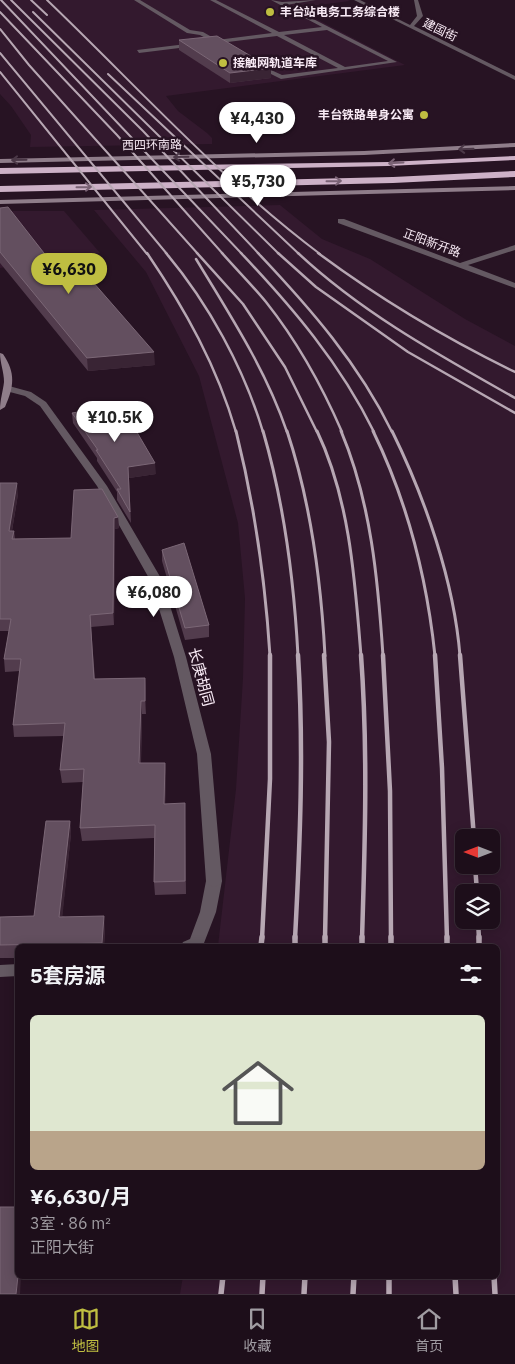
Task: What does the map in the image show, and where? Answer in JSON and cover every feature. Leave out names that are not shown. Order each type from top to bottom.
[{"type":"highway","name":"西四环南路","points":[[0,172],[388,164],[515,158]]},
{"type":"highway","points":[[0,189],[393,180],[515,174]]},
{"type":"street","points":[[136,0],[188,32],[201,33],[231,49]]},
{"type":"street","points":[[212,0],[343,68]]},
{"type":"street","points":[[251,61],[269,72],[281,76],[394,62],[273,0]]},
{"type":"street","points":[[281,4],[314,0]]},
{"type":"street","name":"建国街","points":[[356,0],[515,78]]},
{"type":"street","points":[[411,27],[420,16],[416,0]]},
{"type":"street","points":[[139,52],[329,28]]},
{"type":"street","name":"西四环南路","points":[[0,161],[364,153],[515,146]]},
{"type":"street","points":[[0,202],[515,188]]},
{"type":"street","name":"正阳新开路","points":[[341,221],[515,286]]},
{"type":"street","points":[[460,265],[515,247]]},
{"type":"street","points":[[0,356],[8,369],[9,389],[0,407]]},
{"type":"street","name":"长庚胡同","points":[[9,389],[28,394],[43,404],[102,486],[156,580],[180,657],[204,754],[214,880],[208,912],[196,943],[194,944]]},
{"type":"street","points":[[0,970],[15,970]]},
{"type":"shaded area","points":[[0,0],[348,0],[350,1],[295,8],[405,65],[166,96],[178,111],[212,138],[212,144],[30,147],[31,135],[11,106],[0,94]]},
{"type":"shaded area","points":[[280,205],[322,239],[370,259],[465,319],[515,346],[515,1294],[180,1294],[182,1279],[500,1279],[500,944],[218,944],[236,789],[243,678],[245,598],[238,523],[199,376],[146,272],[94,210]]},
{"type":"shaded area","points":[[0,211],[64,211],[100,253],[0,268]]},
{"type":"building","points":[[217,36],[271,68],[230,73],[179,40]]},
{"type":"building","points":[[8,207],[51,262],[72,258],[154,352],[87,358],[0,252],[0,208]]},
{"type":"building","points":[[121,405],[155,463],[128,467],[130,512],[117,489],[121,489],[96,450],[98,450],[72,413]]},
{"type":"building","points":[[0,483],[17,483],[9,531],[14,531],[12,539],[71,538],[74,490],[102,489],[118,517],[114,518],[113,613],[90,615],[94,679],[145,678],[145,701],[141,701],[139,763],[165,763],[164,804],[185,803],[185,881],[154,882],[155,825],[80,828],[84,769],[60,770],[65,723],[13,725],[21,659],[4,659],[11,619],[0,619]]},
{"type":"building","points":[[184,543],[209,625],[185,628],[162,550]]},
{"type":"building","points":[[46,821],[70,821],[59,917],[104,916],[102,943],[0,945],[0,917],[34,916]]},
{"type":"building","points":[[0,1207],[15,1207],[15,1279],[18,1279],[16,1294],[0,1294]]},
{"type":"railway","points":[[1,0],[242,254]]},
{"type":"railway","points":[[11,0],[143,131],[259,254]]},
{"type":"railway","points":[[31,0],[47,15]]},
{"type":"railway","points":[[47,0],[213,163],[283,225],[320,254]]},
{"type":"railway","points":[[0,12],[117,135],[223,254]]},
{"type":"railway","points":[[33,12],[279,254]]},
{"type":"railway","points":[[0,29],[29,65],[198,254]]},
{"type":"railway","points":[[0,53],[167,254]]},
{"type":"railway","points":[[0,72],[147,254]]},
{"type":"railway","points":[[108,74],[299,254]]},
{"type":"railway","points":[[147,253],[187,317],[210,361],[236,432]]},
{"type":"railway","points":[[166,253],[196,293],[223,337],[246,384],[263,432]]},
{"type":"railway","points":[[197,253],[243,304],[285,367],[317,432]]},
{"type":"railway","points":[[222,253],[266,302],[288,332],[317,381],[342,432]]},
{"type":"railway","points":[[241,253],[279,294],[314,337],[346,383],[374,432]]},
{"type":"railway","points":[[258,253],[315,316],[349,360],[379,407],[392,432]]},
{"type":"railway","points":[[278,253],[316,287],[408,352],[515,413]]},
{"type":"railway","points":[[298,253],[348,295],[375,314],[430,349],[515,398]]},
{"type":"railway","points":[[318,253],[414,317],[463,346],[515,372]]},
{"type":"railway","points":[[196,259],[258,365],[287,432]]},
{"type":"railway","points":[[236,431],[249,487],[258,542],[270,656]]},
{"type":"railway","points":[[263,431],[277,486],[287,542],[298,656]]},
{"type":"railway","points":[[287,431],[309,514],[314,542],[325,656]]},
{"type":"railway","points":[[317,431],[328,457],[344,513],[353,570],[361,656]]},
{"type":"railway","points":[[341,431],[360,485],[366,513],[379,599],[383,656]]},
{"type":"railway","points":[[373,431],[396,485],[414,541],[427,598],[435,656]]},
{"type":"railway","points":[[392,431],[416,484],[436,540],[445,570],[457,628],[460,656]]},
{"type":"railway","points":[[295,939],[301,762],[298,655]]},
{"type":"railway","points":[[324,655],[329,742],[325,939]]},
{"type":"railway","points":[[361,655],[365,762],[362,939]]},
{"type":"railway","points":[[383,655],[390,791],[391,939]]},
{"type":"railway","points":[[435,655],[442,768],[447,939]]},
{"type":"railway","points":[[460,655],[473,829]]},
{"type":"railway","points":[[262,939],[270,779],[270,656]]},
{"type":"railway","points":[[476,874],[476,884]]},
{"type":"railway","points":[[478,929],[479,939]]},
{"type":"railway","points":[[261,944],[262,937]]},
{"type":"railway","points":[[295,939],[295,944]]},
{"type":"railway","points":[[325,939],[325,944]]},
{"type":"railway","points":[[362,939],[362,944]]},
{"type":"railway","points":[[391,939],[391,944]]},
{"type":"railway","points":[[447,939],[447,944]]},
{"type":"railway","points":[[479,939],[479,944]]},
{"type":"railway","points":[[221,1294],[223,1279]]},
{"type":"railway","points":[[262,1294],[263,1279]]},
{"type":"railway","points":[[304,1294],[305,1279]]},
{"type":"railway","points":[[353,1294],[354,1279]]},
{"type":"railway","points":[[389,1279],[389,1294]]},
{"type":"railway","points":[[455,1279],[456,1294]]},
{"type":"railway","points":[[494,1279],[495,1294]]},
{"type":"place","name":"丰台站电务工务综合楼","points":[[270,12]]},
{"type":"place","name":"接触网轨道车库","points":[[223,63]]},
{"type":"place","name":"丰台铁路单身公寓","points":[[424,115]]}]
